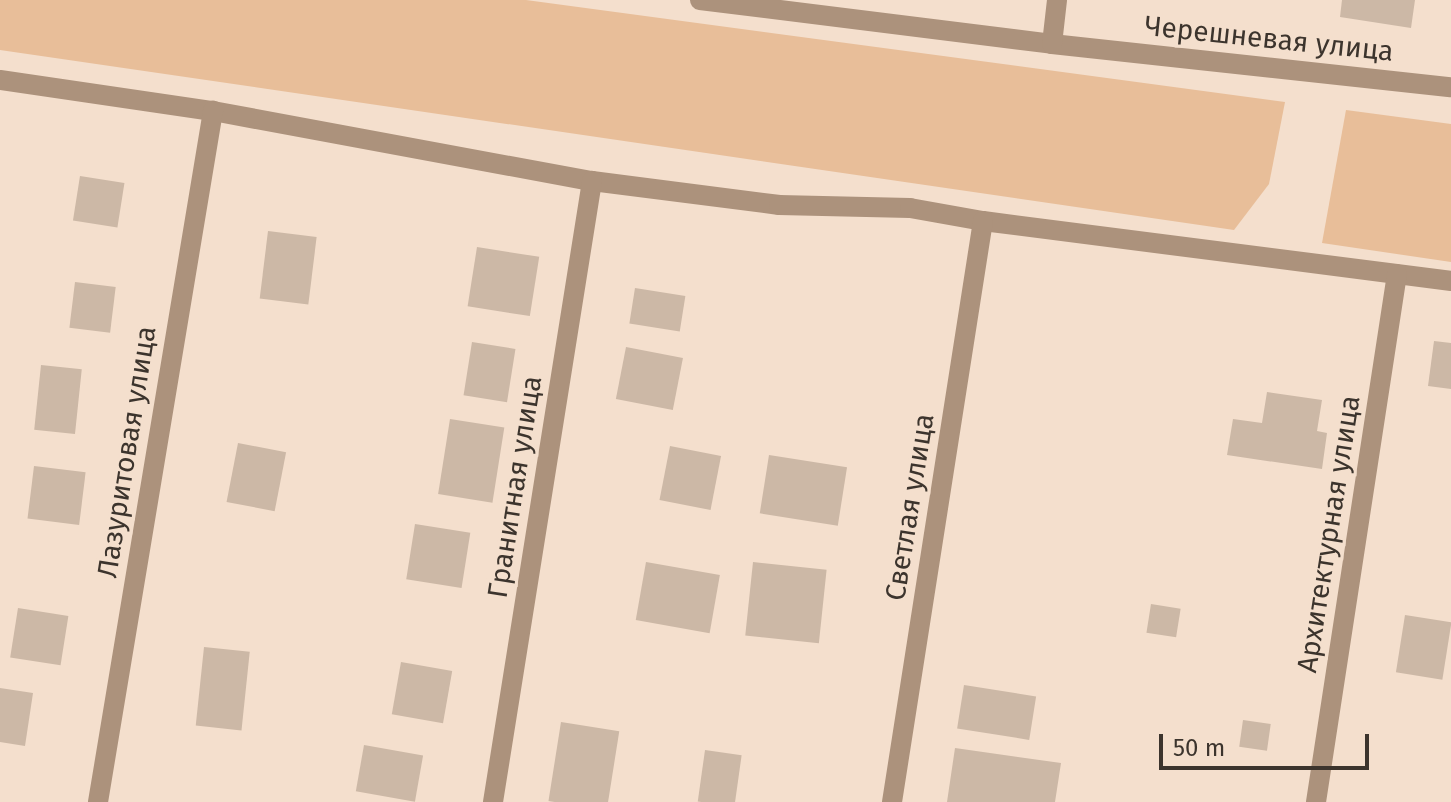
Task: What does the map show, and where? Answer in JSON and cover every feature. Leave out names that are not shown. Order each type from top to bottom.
[{"type":"street","name":"Черешневая улица","points":[[700,0],[1052,44],[1451,87]]},
{"type":"street","points":[[1052,44],[1057,0]]},
{"type":"street","points":[[0,80],[213,111],[592,181],[779,205],[910,208],[983,221],[1451,281]]},
{"type":"street","name":"Лазуритовая улица","points":[[98,802],[213,111]]},
{"type":"street","name":"Гранитная улица","points":[[493,802],[592,181]]},
{"type":"street","name":"Светлая улица","points":[[892,802],[983,221]]},
{"type":"street","name":"Архитектурная улица","points":[[1316,802],[1397,274]]},
{"type":"shaded area","points":[[0,0],[526,0],[1285,102],[1269,184],[1234,230],[0,50]]},
{"type":"shaded area","points":[[1346,110],[1451,124],[1451,262],[1322,243]]},
{"type":"building","points":[[1342,0],[1415,0],[1411,28],[1340,17]]},
{"type":"building","points":[[80,176],[124,183],[117,227],[73,220]]},
{"type":"building","points":[[268,231],[317,237],[308,304],[260,298]]},
{"type":"building","points":[[477,247],[539,257],[530,316],[468,306]]},
{"type":"building","points":[[75,282],[116,287],[110,333],[69,328]]},
{"type":"building","points":[[635,288],[685,296],[680,332],[629,324]]},
{"type":"building","points":[[1434,341],[1451,343],[1451,389],[1428,386]]},
{"type":"building","points":[[472,342],[515,349],[507,402],[464,395]]},
{"type":"building","points":[[626,347],[683,358],[673,410],[616,399]]},
{"type":"building","points":[[41,365],[82,369],[75,434],[34,430]]},
{"type":"building","points":[[1267,392],[1322,400],[1317,431],[1327,433],[1322,469],[1227,455],[1233,419],[1262,423]]},
{"type":"building","points":[[450,419],[504,428],[492,503],[438,494]]},
{"type":"building","points":[[238,443],[286,452],[275,511],[227,502]]},
{"type":"building","points":[[670,446],[721,456],[711,510],[660,500]]},
{"type":"building","points":[[769,455],[847,467],[838,526],[760,513]]},
{"type":"building","points":[[34,466],[86,472],[79,525],[28,519]]},
{"type":"building","points":[[415,524],[470,533],[462,588],[406,579]]},
{"type":"building","points":[[646,562],[720,575],[710,633],[636,620]]},
{"type":"building","points":[[753,562],[827,570],[819,643],[745,636]]},
{"type":"building","points":[[1151,604],[1181,609],[1176,637],[1146,633]]},
{"type":"building","points":[[18,608],[68,616],[61,665],[10,657]]},
{"type":"building","points":[[1405,615],[1451,622],[1442,680],[1396,672]]},
{"type":"building","points":[[204,647],[250,652],[241,730],[196,726]]},
{"type":"building","points":[[401,662],[452,671],[443,723],[392,714]]},
{"type":"building","points":[[964,685],[1036,696],[1029,740],[957,728]]},
{"type":"building","points":[[0,688],[33,693],[25,746],[0,742]]},
{"type":"building","points":[[1243,720],[1271,724],[1267,751],[1239,747]]},
{"type":"building","points":[[561,722],[619,731],[608,802],[548,801]]},
{"type":"building","points":[[364,745],[423,755],[415,802],[356,791]]},
{"type":"building","points":[[955,748],[1061,763],[1055,802],[947,802]]},
{"type":"building","points":[[705,750],[742,755],[735,802],[698,801]]}]
